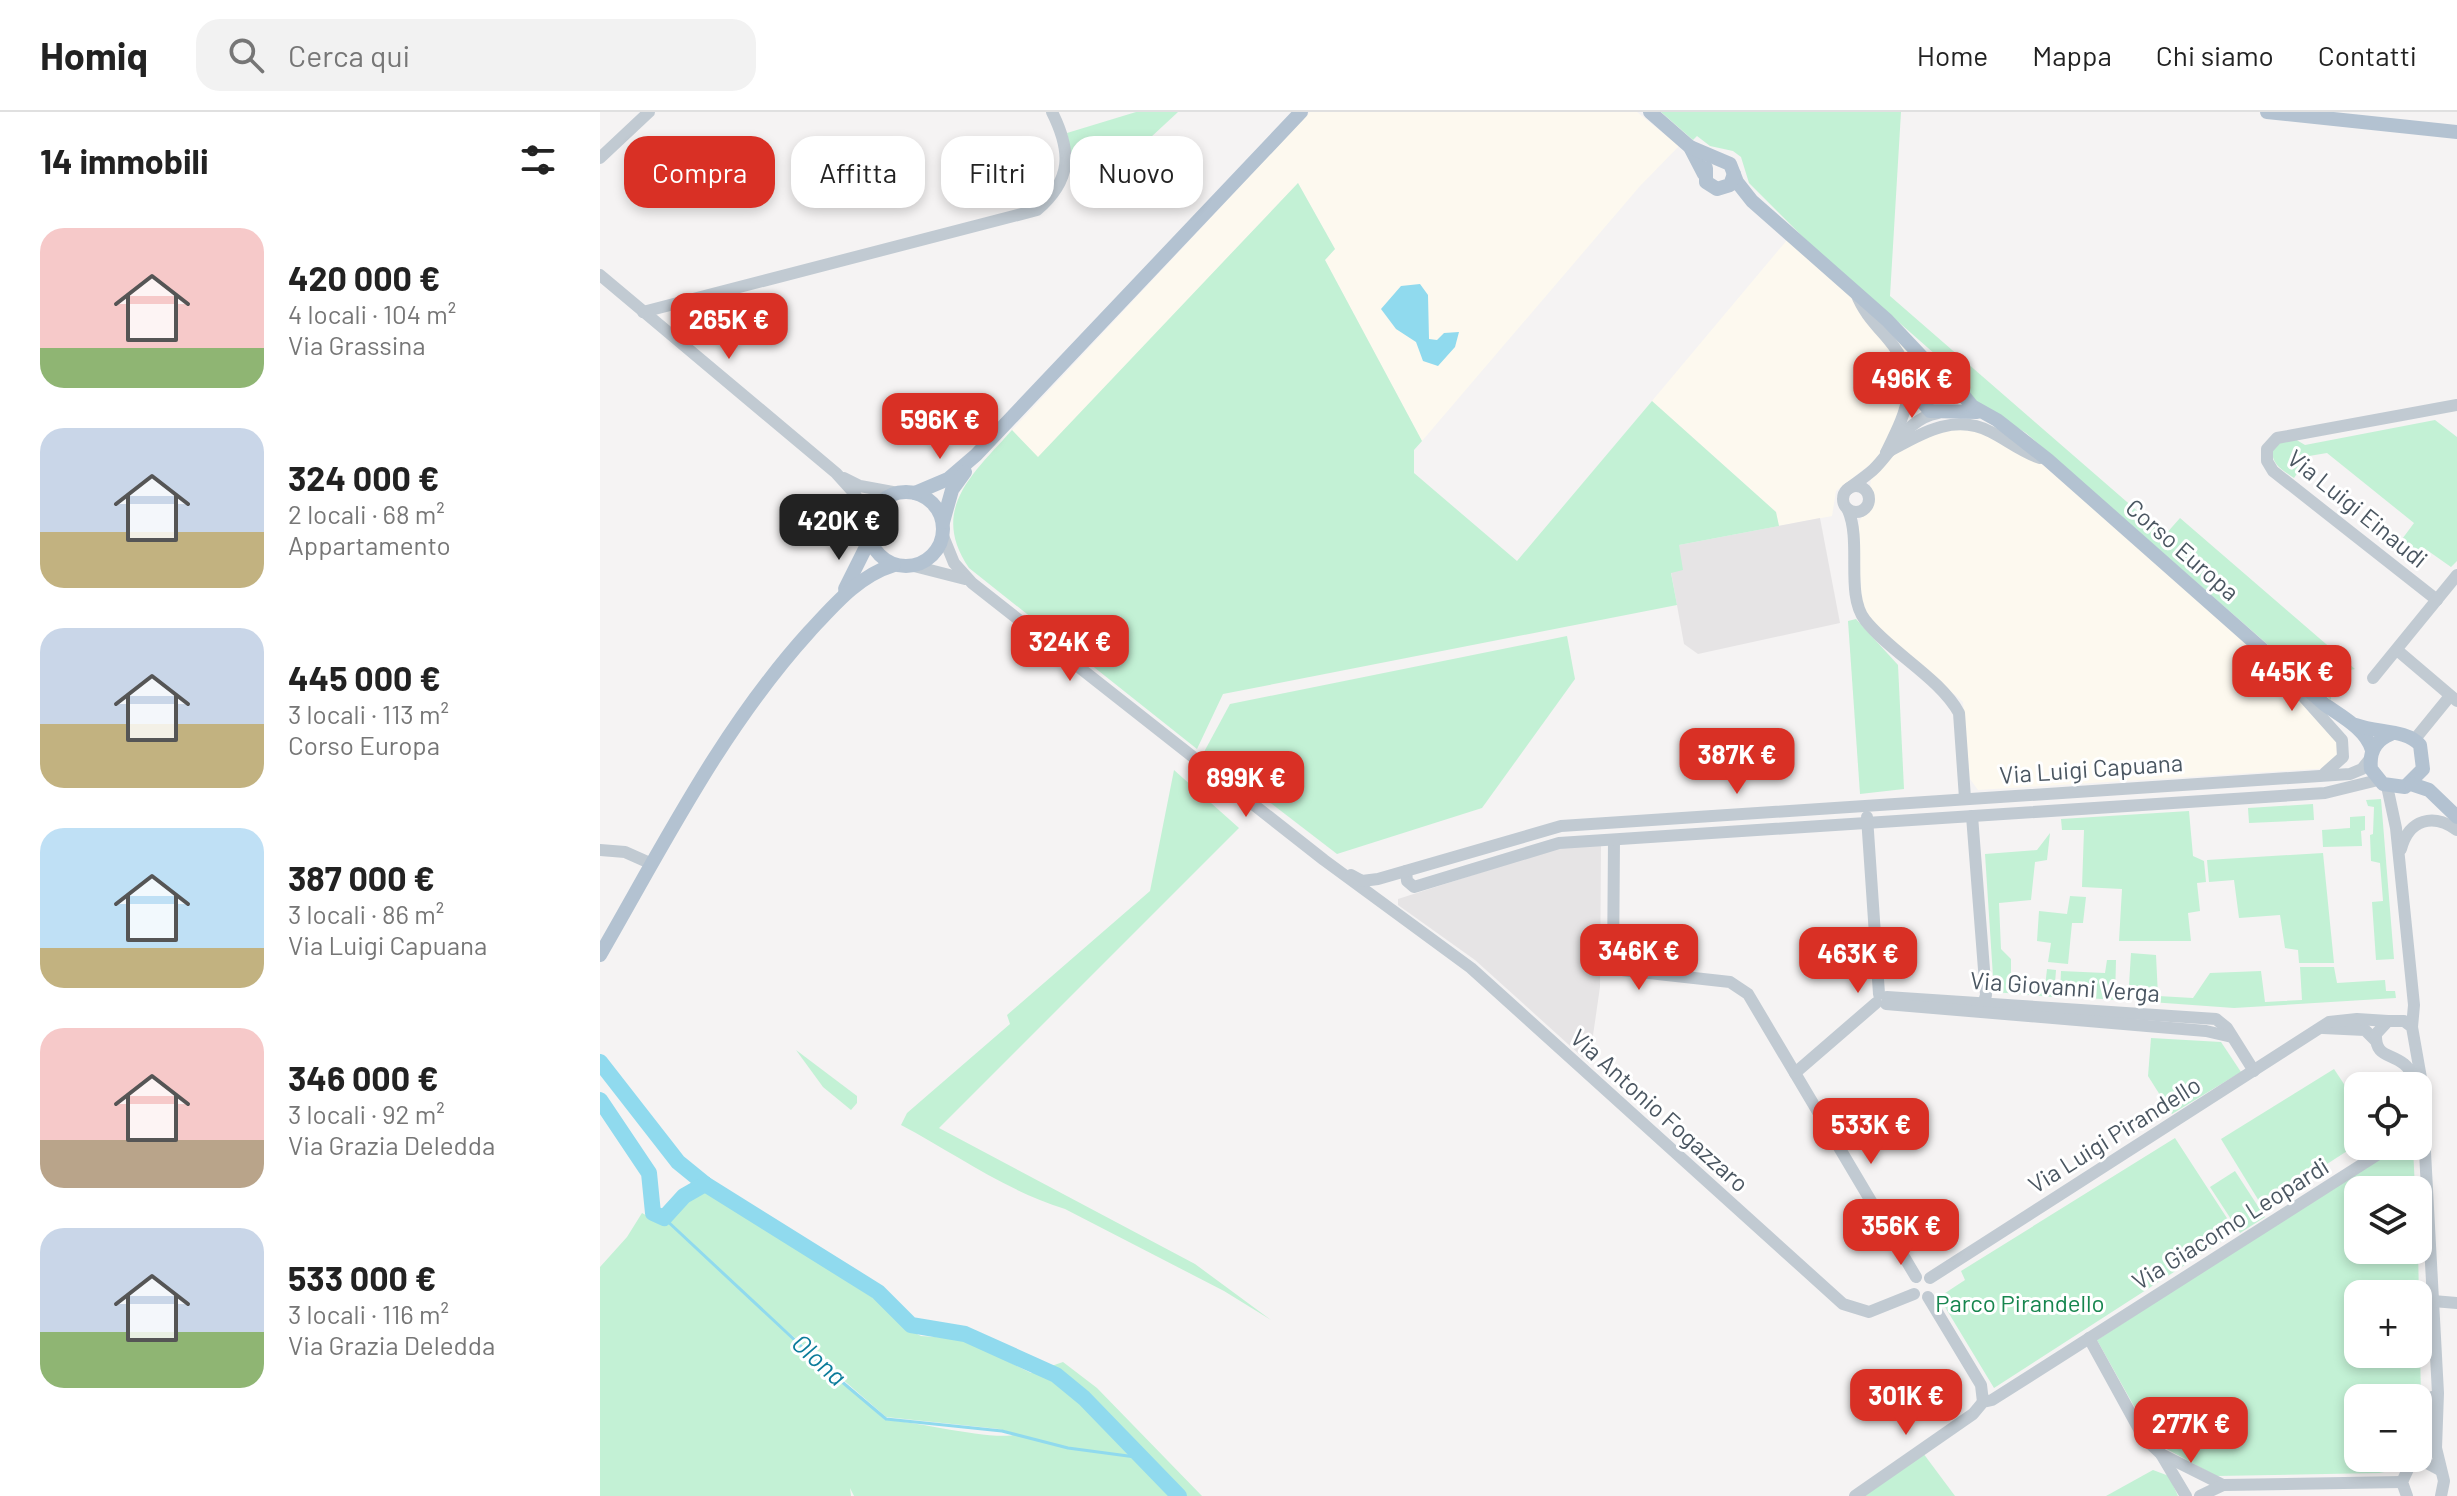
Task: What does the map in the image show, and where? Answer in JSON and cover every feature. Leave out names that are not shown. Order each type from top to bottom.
[{"type":"main road","points":[[841,597],[877,505],[898,493],[915,493],[948,479],[976,455],[1301,112]]},
{"type":"main road","points":[[1650,112],[1690,147],[1732,166],[1734,174],[1755,203]]},
{"type":"main road","points":[[2267,112],[2457,132]]},
{"type":"main road","points":[[1690,147],[1708,185],[1735,192],[1755,203],[1856,292],[1940,376],[1950,379],[1958,391],[1955,406],[1942,413]]},
{"type":"main road","points":[[1704,174],[1711,161],[1723,160]]},
{"type":"main road","points":[[1720,189],[1730,185],[1734,174]]},
{"type":"main road","points":[[1909,343],[1923,372],[1922,391],[1926,408],[1942,413],[1961,410],[1983,413]]},
{"type":"main road","points":[[1922,391],[1932,378],[1940,376]]},
{"type":"main road","name":"Corso Europa","points":[[1958,391],[2048,460],[2324,704],[2351,723],[2364,735],[2371,755]]},
{"type":"main road","points":[[600,955],[731,729],[773,673],[841,597],[867,577],[894,565],[914,566],[933,555],[943,530],[952,490],[976,455]]},
{"type":"main road","points":[[915,493],[935,506],[943,530]]},
{"type":"main road","points":[[869,532],[875,551],[894,565]]},
{"type":"main road","name":"Corso Europa","points":[[2351,723],[2391,734]]},
{"type":"main road","points":[[2391,734],[2415,739],[2454,813],[2429,790],[2383,783],[2371,755],[2391,734]]},
{"type":"main road","points":[[2408,785],[2419,777],[2425,763]]},
{"type":"street","points":[[600,158],[649,112]]},
{"type":"street","points":[[643,312],[1037,210],[1059,187],[1066,162],[1062,135],[1052,112]]},
{"type":"street","points":[[600,275],[836,473],[855,494],[869,532]]},
{"type":"street","points":[[1856,292],[1861,306],[1904,360],[1909,378],[1906,410],[1886,453]]},
{"type":"street","points":[[1922,391],[1917,414],[1907,430],[1874,469],[1848,489],[1843,499],[1856,538],[1856,584],[1865,620],[1959,713],[1966,798]]},
{"type":"street","name":"Via Luigi Einaudi","points":[[2437,600],[2273,471],[2267,461],[2267,449],[2277,438],[2457,405]]},
{"type":"street","points":[[1907,430],[1927,416],[1942,413]]},
{"type":"street","points":[[1886,453],[1937,427],[1961,424],[1982,427],[2030,455],[2048,460]]},
{"type":"street","points":[[1856,538],[1874,469]]},
{"type":"street","points":[[836,473],[860,486],[898,493]]},
{"type":"street","points":[[1848,489],[1860,486],[1867,502]]},
{"type":"street","points":[[1848,510],[1859,512],[1867,502]]},
{"type":"street","points":[[943,530],[954,563],[972,583],[1322,856],[1358,880],[1378,879],[1383,906]]},
{"type":"street","points":[[914,566],[953,574],[972,583]]},
{"type":"street","points":[[2373,678],[2457,575]]},
{"type":"street","points":[[2266,650],[2286,681],[2342,740],[2343,757],[2322,775]]},
{"type":"street","points":[[2397,650],[2454,698],[2415,739]]},
{"type":"street","name":"Via Luigi Capuana","points":[[1378,879],[1561,826],[2358,772],[2371,755]]},
{"type":"street","points":[[2279,778],[2288,784],[2284,795]]},
{"type":"street","name":"Via Luigi Capuana","points":[[2218,781],[2215,789],[2218,799]]},
{"type":"street","points":[[2383,783],[2395,819],[2414,1005],[2412,1027],[2417,1072]]},
{"type":"street","name":"Via Luigi Capuana","points":[[1406,871],[1407,881],[1414,887],[1559,843],[2325,793],[2383,783]]},
{"type":"street","points":[[2395,819],[2408,785]]},
{"type":"street","name":"Via Luigi Capuana","points":[[1966,798],[1970,816]]},
{"type":"street","points":[[1795,1073],[1882,999],[1866,805]]},
{"type":"street","points":[[1970,816],[1982,1008]]},
{"type":"street","points":[[2399,856],[2408,831],[2419,822],[2434,819],[2457,830]]},
{"type":"street","points":[[1614,840],[1613,969],[1736,985],[1748,994],[1923,1278],[1934,1288],[1928,1297]]},
{"type":"street","points":[[600,850],[625,852],[652,864]]},
{"type":"street","name":"Via Antonio Fogazzaro","points":[[1322,856],[1383,906],[1471,968],[1843,1304],[1869,1312],[1914,1294]]},
{"type":"street","points":[[2375,1040],[2379,1028],[2408,1010],[2411,991]]},
{"type":"street","name":"Via Giovanni Verga","points":[[1882,999],[2206,1031],[2232,1037],[2254,1071]]},
{"type":"street","name":"Via Luigi Pirandello","points":[[1923,1278],[2336,1020],[2390,1020]]},
{"type":"street","points":[[2390,1020],[2404,1021],[2412,1027]]},
{"type":"street","points":[[2323,1028],[2365,1030],[2375,1040],[2379,1051],[2407,1065],[2411,1072]]},
{"type":"street","points":[[2392,1059],[2408,1055],[2414,1046]]},
{"type":"street","name":"Via Giacomo Leopardi","points":[[1855,1496],[1973,1414],[1983,1402],[1992,1400],[2369,1160]]},
{"type":"street","points":[[2423,1160],[2433,1301],[2436,1448],[2444,1486]]},
{"type":"street","points":[[1923,1278],[1912,1283],[1914,1294],[1928,1297],[1981,1385],[1983,1402]]},
{"type":"street","points":[[2433,1301],[2457,1303]]},
{"type":"street","points":[[2089,1338],[2144,1438],[2161,1454],[2186,1496]]},
{"type":"street","points":[[2432,1387],[2435,1374]]},
{"type":"street","points":[[2161,1454],[2223,1485]]},
{"type":"street","points":[[2432,1466],[2444,1486]]},
{"type":"street","points":[[2406,1472],[2402,1482],[2407,1496]]},
{"type":"street","points":[[2200,1496],[2223,1485],[2402,1482]]},
{"type":"shaded area","points":[[1310,112],[1637,112],[1679,146],[1640,186],[1422,441],[1325,260],[1335,249],[1298,183],[1038,458],[1012,430]]},
{"type":"shaded area","points":[[1787,240],[1904,345],[1912,358],[1916,387],[1905,423],[1873,462],[1836,491],[1832,516],[1779,526],[1776,512],[1652,401]]},
{"type":"shaded area","points":[[1973,426],[2049,465],[2263,654],[2343,747],[2332,768],[1978,790],[1970,779],[1963,702],[1863,614],[1857,538],[1860,520],[1869,505],[1871,476],[1887,454],[1925,433]]},
{"type":"shaded area","points":[[1820,518],[1840,623],[1698,654],[1684,644],[1671,572],[1679,545]]},
{"type":"shaded area","points":[[1601,845],[1600,987],[1589,1063],[1475,960],[1398,905],[1398,899],[1563,846]]},
{"type":"green space","points":[[1136,112],[1178,112],[1152,136],[1070,136],[1070,148],[1067,133]]},
{"type":"green space","points":[[1661,112],[1901,112],[1890,296],[2165,535],[2180,518],[2355,669],[2336,679],[2331,700],[2026,433],[1975,402],[1961,377],[1811,245],[1749,183],[1741,157],[1733,151],[1710,146],[1697,136],[1693,140]]},
{"type":"green space","points":[[1298,183],[1335,249],[1325,260],[1422,441],[1414,450],[1414,473],[1517,561],[1652,401],[1776,512],[1779,526],[1679,545],[1683,570],[1671,573],[1677,605],[1223,694],[1197,749],[969,568],[958,547],[953,528],[955,510],[971,477],[1012,430],[1038,457]]},
{"type":"green space","points":[[2435,420],[2457,437],[2457,561],[2451,567],[2424,548],[2411,564],[2394,550],[2414,523],[2327,453],[2309,456],[2294,478],[2279,467],[2272,454],[2275,442],[2295,439],[2305,445]]},
{"type":"green space","points":[[1856,619],[1898,665],[1904,789],[1860,794],[1848,621]]},
{"type":"green space","points":[[1567,636],[1575,679],[1482,808],[1337,854],[1204,752],[1230,704]]},
{"type":"green space","points":[[1174,770],[1239,828],[939,1128],[1195,1264],[1271,1320],[1224,1291],[1065,1209],[1001,1182],[901,1125],[907,1113],[1010,1024],[1007,1015],[1150,891]]},
{"type":"green space","points":[[2381,799],[2394,959],[2376,960],[2372,902],[2383,901],[2380,863],[2371,861],[2370,835],[2373,834],[2374,807],[2368,806],[2366,800]]},
{"type":"green space","points":[[2313,804],[2314,820],[2249,823],[2248,808]]},
{"type":"green space","points":[[2189,811],[2193,856],[2204,861],[2206,882],[2197,883],[2200,911],[2188,913],[2191,941],[2119,941],[2122,889],[2082,887],[2084,830],[2062,830],[2061,819]]},
{"type":"green space","points":[[2365,816],[2365,830],[2361,831],[2362,846],[2323,847],[2322,830],[2350,828],[2350,817]]},
{"type":"green space","points":[[2050,833],[2047,860],[2035,862],[2031,900],[1999,903],[2001,949],[2011,959],[2011,985],[2045,987],[2047,969],[2056,970],[2054,997],[1994,992],[1985,854],[2037,850]]},
{"type":"green space","points":[[2323,853],[2334,963],[2299,963],[2298,950],[2285,948],[2280,915],[2239,918],[2234,880],[2209,882],[2207,860]]},
{"type":"green space","points":[[2070,896],[2086,897],[2083,923],[2072,923],[2068,964],[2048,962],[2051,943],[2037,941],[2039,911],[2067,914]]},
{"type":"green space","points":[[2131,953],[2156,955],[2158,996],[2193,998],[2210,973],[2261,971],[2265,1002],[2302,1000],[2300,967],[2334,967],[2337,983],[2385,980],[2386,991],[2395,991],[2396,998],[2234,1008],[2137,1001],[2137,986],[2129,985]]},
{"type":"green space","points":[[2107,960],[2116,960],[2115,1000],[2060,996],[2061,971],[2105,973]]},
{"type":"green space","points":[[2151,1038],[2221,1042],[2241,1072],[2172,1114],[2148,1076]]},
{"type":"green space","points":[[796,1050],[857,1096],[857,1103],[851,1110],[823,1087]]},
{"type":"green space","points":[[2334,1069],[2344,1084],[2344,1153],[2262,1206],[2221,1139]]},
{"type":"green space","name":"Parco Pirandello","points":[[2175,1138],[2236,1232],[1994,1388],[1939,1297],[1965,1280],[1961,1271]]},
{"type":"green space","points":[[2375,1160],[2414,1160],[2414,1176],[2351,1176]]},
{"type":"green space","points":[[2235,1171],[2265,1217],[2240,1233],[2210,1187]]},
{"type":"green space","points":[[2344,1180],[2344,1264],[2418,1264],[2419,1280],[2344,1280],[2344,1368],[2420,1368],[2421,1384],[2344,1384],[2344,1472],[2384,1472],[2216,1476],[2154,1442],[2097,1340]]},
{"type":"green space","points":[[705,1187],[729,1206],[875,1299],[903,1327],[921,1336],[963,1339],[1031,1373],[1063,1362],[1097,1388],[1202,1496],[1184,1496],[1170,1489],[1174,1496],[854,1496],[850,1488],[851,1496],[600,1496],[600,1267],[627,1237],[642,1213],[660,1223]],"holes":[[[780,1325],[886,1417],[999,1429],[1017,1434],[992,1435],[885,1420]]]},
{"type":"green space","points":[[1923,1453],[1955,1496],[1863,1496]]},
{"type":"green space","points":[[2153,1470],[2169,1476],[2178,1496],[2106,1496]]},
{"type":"water","points":[[1420,284],[1428,295],[1429,339],[1437,340],[1444,333],[1459,332],[1455,347],[1438,366],[1423,361],[1416,342],[1396,329],[1381,309],[1401,286]]},
{"type":"waterway","name":"Olona","points":[[600,1062],[678,1162],[705,1184],[878,1292],[911,1325],[965,1334],[1056,1375],[1084,1398],[1179,1496]]},
{"type":"waterway","name":"Olona","points":[[600,1100],[649,1173],[653,1213],[664,1218],[684,1196],[705,1184]]},
{"type":"waterway","name":"Olona","points":[[664,1218],[816,1360],[886,1419],[1002,1431],[1068,1448],[1143,1458]]}]
